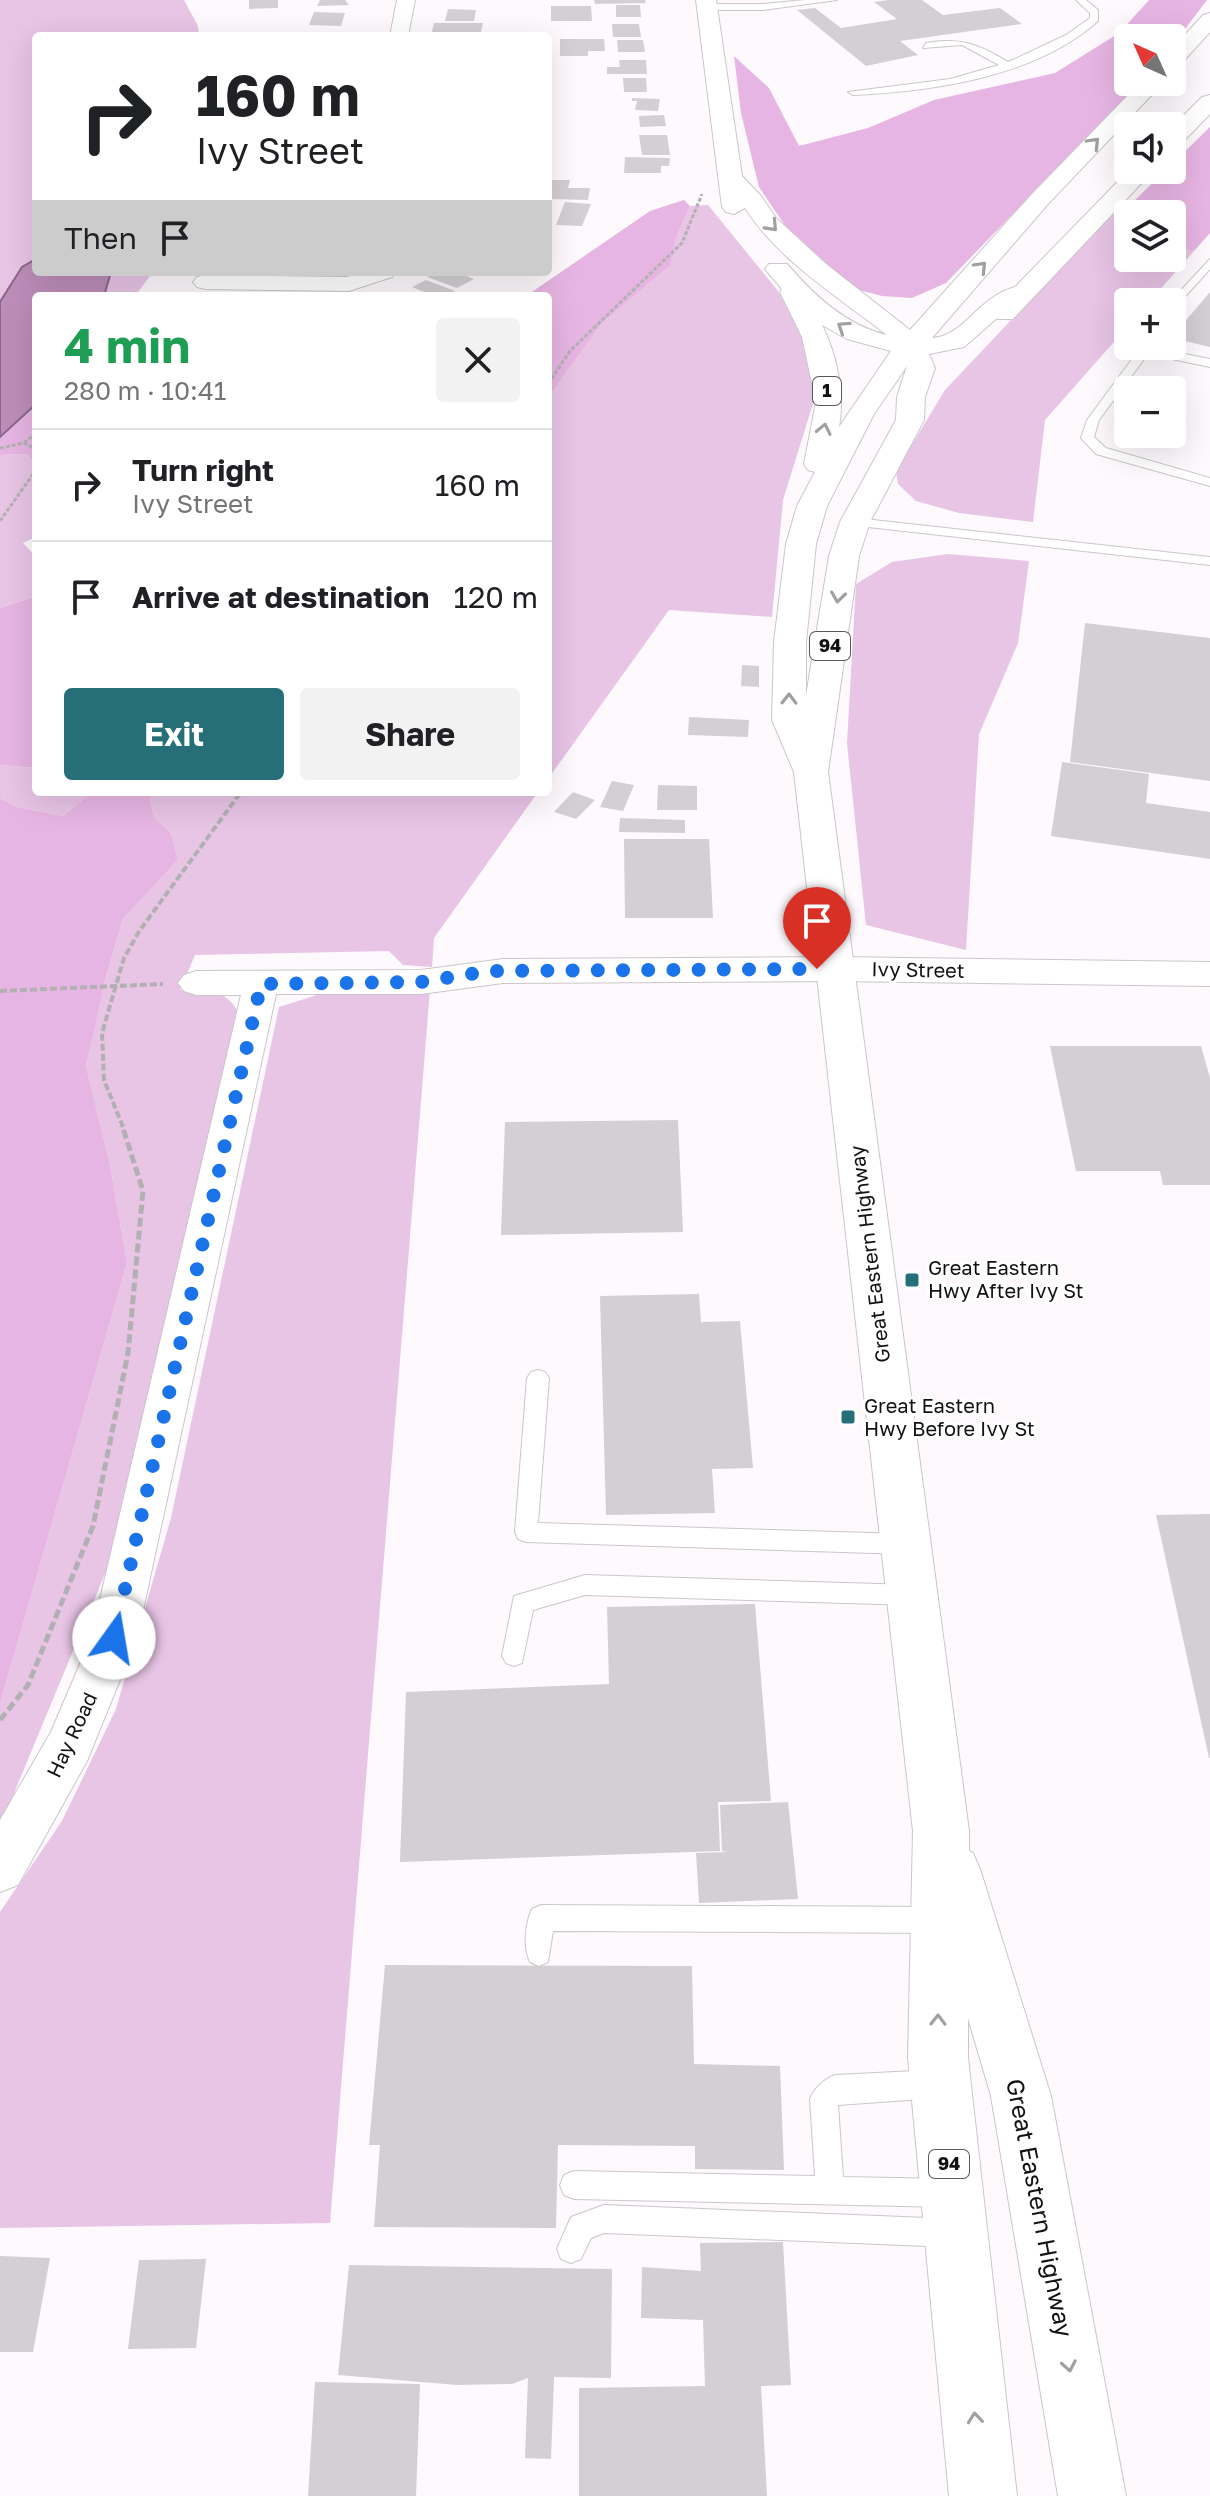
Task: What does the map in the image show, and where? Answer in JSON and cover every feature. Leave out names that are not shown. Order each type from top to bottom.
[{"type":"highway","name":"1","points":[[707,4],[732,180],[731,198],[739,222],[789,282],[815,337],[830,402],[812,506]]},
{"type":"highway","points":[[1186,46],[1210,19]]},
{"type":"highway","name":"94","points":[[910,346],[1040,199],[1139,96]]},
{"type":"highway","points":[[1186,126],[1210,102]]},
{"type":"highway","points":[[732,180],[753,201],[767,223],[817,269],[896,329],[910,346]]},
{"type":"highway","name":"94","points":[[910,420],[962,356],[1128,184]]},
{"type":"highway","points":[[789,282],[838,325],[860,338],[879,344],[910,346],[948,345],[961,338],[1003,297],[1022,293]]},
{"type":"highway","points":[[858,300],[887,308],[916,309],[952,297]]},
{"type":"highway","name":"Great Eastern Highway","points":[[811,772],[844,556],[855,522],[910,420],[911,397],[921,368],[910,346],[892,366],[860,414],[812,506],[799,558],[790,642],[789,720],[811,772],[941,1831],[938,2058],[983,2496]]},
{"type":"highway","name":"Great Eastern Highway","points":[[941,1831],[1021,2096],[1092,2496]]},
{"type":"street","points":[[400,32],[406,0]]},
{"type":"street","points":[[205,282],[349,284],[372,276]]},
{"type":"street","name":"Ivy Street","points":[[196,983],[421,982],[490,971],[836,969],[1210,974]]},
{"type":"street","name":"Hay Road","points":[[0,1868],[31,1819],[70,1745],[114,1638],[261,984]]},
{"type":"lane","points":[[707,4],[763,7],[832,0]]},
{"type":"lane","points":[[853,92],[895,91],[965,81],[1009,67],[1074,36],[1095,19],[1095,12],[1081,0]]},
{"type":"lane","points":[[926,46],[966,42],[980,45],[1009,67]]},
{"type":"lane","points":[[1186,290],[1210,262]]},
{"type":"lane","points":[[1186,357],[1210,363]]},
{"type":"lane","points":[[1137,360],[1093,420],[1087,438],[1101,451],[1210,482]]},
{"type":"lane","points":[[855,522],[1210,561]]},
{"type":"lane","points":[[538,1378],[526,1532],[906,1544]]},
{"type":"lane","points":[[514,1656],[522,1603],[585,1585],[912,1595]]},
{"type":"lane","points":[[539,1953],[541,1918],[939,1920]]},
{"type":"lane","points":[[830,2191],[824,2099],[835,2089],[941,2083]]},
{"type":"lane","points":[[574,2185],[830,2191],[954,2213]]},
{"type":"lane","points":[[571,2249],[581,2227],[604,2219],[954,2213]]},
{"type":"path","points":[[552,378],[570,351],[682,243],[703,192]]},
{"type":"path","points":[[0,448],[24,443],[32,436]]},
{"type":"path","points":[[24,443],[32,447]]},
{"type":"path","points":[[0,521],[32,476]]},
{"type":"path","points":[[0,1720],[28,1685],[93,1526],[128,1353],[143,1191],[126,1134],[104,1080],[102,1033],[114,986],[124,958],[140,930],[238,796]]},
{"type":"path","points":[[0,991],[196,983]]},
{"type":"shaded area","points":[[0,0],[184,0],[199,32],[32,32],[32,261],[22,267],[0,302]]},
{"type":"shaded area","points":[[1149,0],[1207,0],[1186,28],[1186,24],[1127,24]]},
{"type":"shaded area","points":[[1114,36],[1114,96],[1126,96],[946,283],[912,298],[882,296],[855,289],[788,230],[759,187],[741,113],[734,56],[769,88],[799,146],[868,128],[934,100],[1055,73]]},
{"type":"shaded area","points":[[1210,127],[1210,233],[1194,251],[1186,249],[1186,200],[1135,200],[1152,184],[1186,184],[1186,150]]},
{"type":"shaded area","points":[[684,200],[690,206],[675,241],[670,265],[602,323],[552,392],[552,292],[532,292],[650,211]]},
{"type":"shaded area","points":[[708,205],[778,291],[805,342],[815,397],[783,500],[772,617],[669,610],[552,773],[552,392],[602,323],[669,265],[690,206]]},
{"type":"shaded area","points":[[1114,211],[1114,272],[1175,272],[1161,288],[1114,288],[1114,342],[1045,420],[1033,522],[959,513],[916,501],[898,484],[896,471],[945,390]]},
{"type":"shaded area","points":[[1186,249],[1194,251],[1186,260]]},
{"type":"shaded area","points":[[32,261],[32,276],[110,276],[105,292],[32,292],[32,408],[0,437],[0,302],[22,267]]},
{"type":"shaded area","points":[[110,276],[150,276],[138,292],[105,292]]},
{"type":"shaded area","points":[[32,406],[32,459],[26,454],[0,455],[0,436]]},
{"type":"shaded area","points":[[26,454],[32,459],[32,539],[23,543],[32,553],[32,597],[0,608],[0,455]]},
{"type":"shaded area","points":[[948,554],[1029,561],[1018,643],[979,734],[966,950],[866,925],[847,743],[856,584],[892,562]]},
{"type":"shaded area","points":[[32,597],[32,768],[0,765],[0,608]]},
{"type":"shaded area","points":[[0,765],[32,768],[32,796],[87,796],[63,816],[17,807],[0,798]]},
{"type":"shaded area","points":[[87,796],[150,796],[154,817],[171,833],[178,860],[123,919],[104,984],[86,1067],[110,1164],[127,1263],[0,1704],[0,798],[17,807],[63,816]]},
{"type":"shaded area","points":[[150,796],[535,796],[434,938],[432,967],[403,965],[389,951],[195,955],[180,990],[222,995],[235,1006],[244,1029],[114,1552],[0,1827],[0,1704],[127,1263],[110,1164],[86,1068],[100,998],[123,919],[178,860],[171,833],[154,817]]},
{"type":"shaded area","points":[[333,990],[430,990],[330,2223],[0,2228],[0,1912],[62,1821],[116,1709],[171,1518],[279,1007]]},
{"type":"building","points":[[249,0],[278,0],[278,8],[249,9]]},
{"type":"building","points":[[320,0],[345,0],[349,5],[317,6]]},
{"type":"building","points":[[594,0],[645,0],[646,3],[595,4]]},
{"type":"building","points":[[922,0],[943,15],[1000,8],[1022,24],[900,41],[918,55],[866,66],[797,10],[815,8],[841,28],[897,19],[874,2]]},
{"type":"building","points":[[616,5],[640,5],[641,17],[616,17]]},
{"type":"building","points":[[551,6],[591,6],[592,21],[551,21]]},
{"type":"building","points":[[448,9],[476,10],[474,21],[445,21]]},
{"type":"building","points":[[314,12],[345,13],[341,26],[309,25]]},
{"type":"building","points":[[434,23],[483,23],[481,32],[432,32]]},
{"type":"building","points":[[612,24],[639,24],[641,37],[613,37]]},
{"type":"building","points":[[560,39],[604,39],[605,51],[588,51],[588,56],[560,56]]},
{"type":"building","points":[[617,40],[643,40],[645,52],[618,52]]},
{"type":"building","points":[[619,60],[646,60],[647,74],[607,74],[607,67],[620,67]]},
{"type":"building","points":[[623,78],[646,78],[647,92],[624,92]]},
{"type":"building","points":[[632,98],[660,99],[658,111],[635,110],[637,101],[632,101]]},
{"type":"building","points":[[664,115],[666,126],[640,127],[639,116]]},
{"type":"building","points":[[639,135],[667,135],[670,155],[642,155]]},
{"type":"building","points":[[625,157],[670,158],[669,166],[661,166],[661,173],[624,173]]},
{"type":"building","points":[[552,180],[570,180],[568,188],[590,188],[588,200],[552,199]]},
{"type":"building","points":[[565,202],[591,204],[582,226],[556,225]]},
{"type":"building","points":[[466,276],[474,279],[457,288],[427,277]]},
{"type":"building","points":[[426,280],[455,291],[424,292],[412,287]]},
{"type":"building","points":[[1210,292],[1210,347],[1186,341],[1186,320]]},
{"type":"building","points":[[1085,623],[1210,638],[1210,781],[1070,762]]},
{"type":"building","points":[[742,665],[759,666],[759,687],[741,686]]},
{"type":"building","points":[[689,717],[749,720],[748,737],[688,735]]},
{"type":"building","points":[[1062,762],[1149,774],[1146,803],[1210,812],[1210,859],[1051,836]]},
{"type":"building","points":[[612,781],[634,785],[623,811],[600,807]]},
{"type":"building","points":[[658,785],[697,786],[697,810],[657,810]]},
{"type":"building","points":[[573,792],[595,800],[576,819],[554,812]]},
{"type":"building","points":[[620,818],[685,820],[685,833],[619,832]]},
{"type":"building","points":[[624,839],[709,839],[713,918],[625,918]]},
{"type":"building","points":[[1050,1046],[1201,1046],[1210,1078],[1210,1185],[1163,1185],[1160,1171],[1076,1171]]},
{"type":"building","points":[[678,1120],[683,1232],[501,1235],[505,1122]]},
{"type":"building","points":[[699,1294],[701,1322],[740,1321],[753,1468],[712,1469],[715,1513],[606,1515],[600,1296]]},
{"type":"building","points":[[1210,1514],[1210,1758],[1209,1758],[1156,1515]]},
{"type":"building","points":[[755,1604],[771,1801],[718,1802],[720,1851],[400,1862],[406,1692],[609,1684],[607,1607]]},
{"type":"building","points":[[788,1802],[798,1899],[699,1903],[696,1853],[727,1852],[722,1851],[720,1805]]},
{"type":"building","points":[[385,1965],[692,1966],[694,2064],[780,2066],[784,2170],[695,2169],[695,2146],[558,2145],[556,2228],[374,2227],[380,2145],[369,2145]]},
{"type":"building","points":[[783,2242],[791,2385],[761,2386],[767,2496],[579,2496],[579,2388],[705,2386],[703,2320],[641,2318],[642,2267],[701,2271],[700,2243]]},
{"type":"building","points":[[0,2256],[50,2258],[33,2352],[0,2352]]},
{"type":"building","points":[[206,2259],[196,2348],[128,2349],[139,2260]]},
{"type":"building","points":[[349,2265],[612,2269],[611,2378],[554,2377],[551,2459],[525,2458],[528,2378],[512,2384],[457,2385],[338,2375]]},
{"type":"building","points":[[315,2382],[420,2384],[416,2496],[308,2496]]},
{"type":"place","name":"Great Eastern Hwy After Ivy St","points":[[912,1280]]},
{"type":"place","name":"Great Eastern Hwy Before Ivy St","points":[[848,1417]]},
{"type":"route","points":[[114,1638],[261,984],[421,982],[490,971],[817,969]]}]
